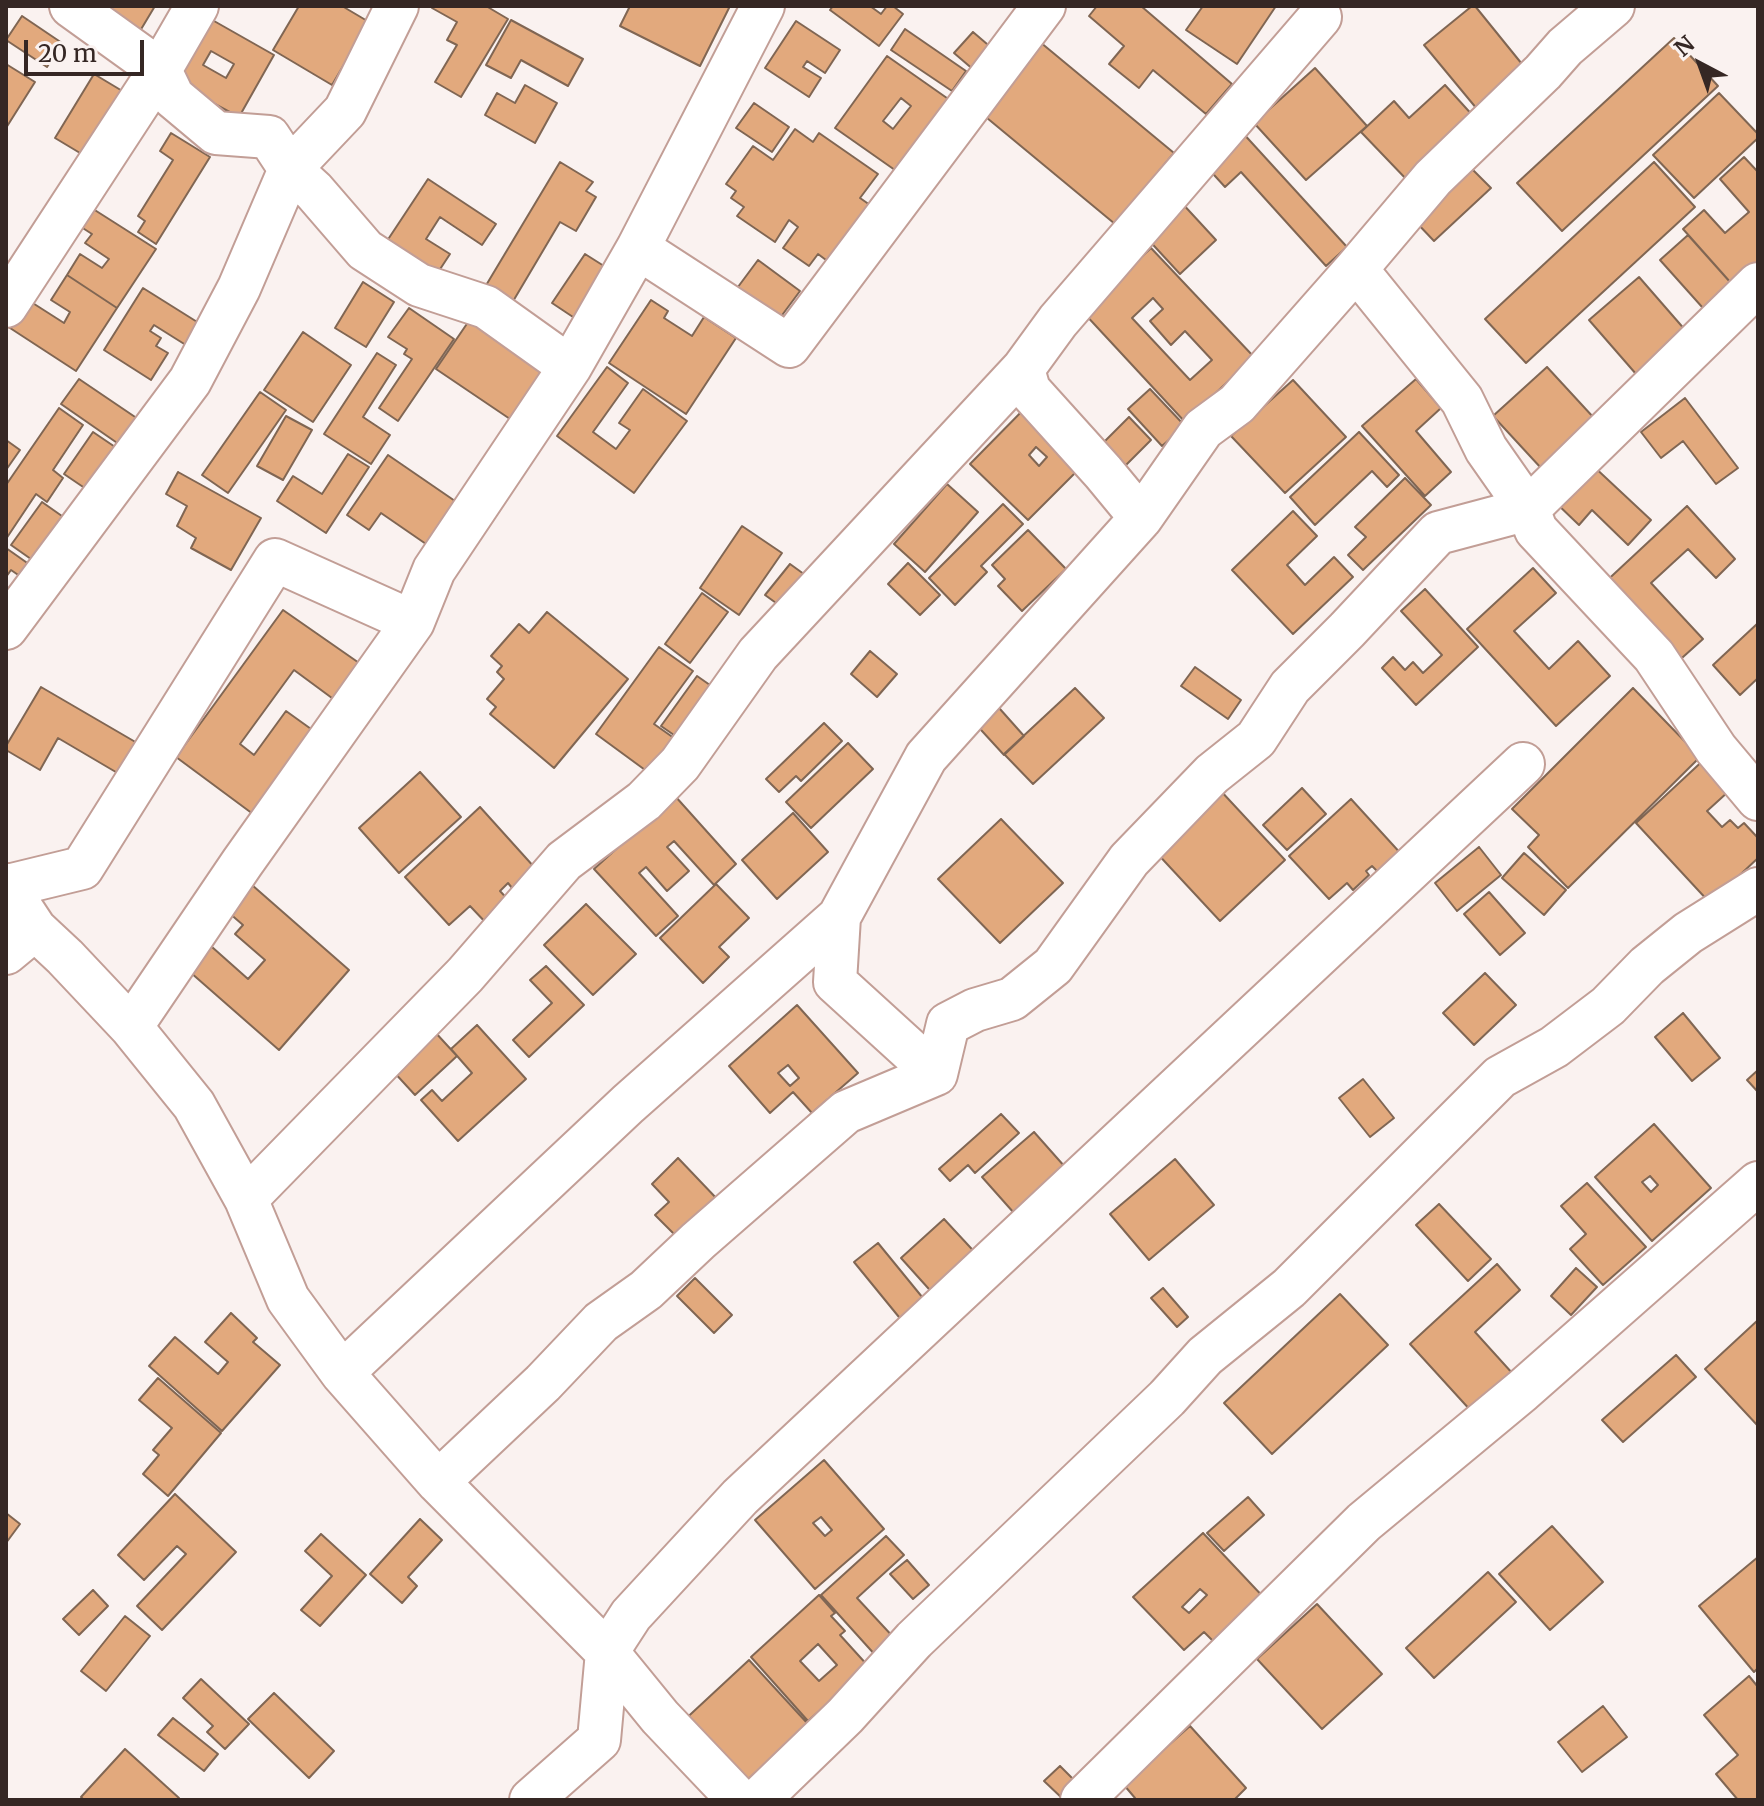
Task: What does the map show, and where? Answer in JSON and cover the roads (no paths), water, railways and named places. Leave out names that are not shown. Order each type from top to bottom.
[{"type":"street","points":[[71,6],[160,70],[173,97],[216,133],[269,137],[290,169],[314,191],[365,250],[419,285],[486,307],[570,367]]},
{"type":"street","points":[[6,306],[160,70],[197,6]]},
{"type":"street","points":[[6,628],[190,381],[239,288],[290,169],[345,111],[397,6]]},
{"type":"street","points":[[131,1027],[242,863],[413,622],[434,570],[570,367],[638,248],[763,6]]},
{"type":"street","points":[[638,248],[789,346],[1044,6]]},
{"type":"street","points":[[1561,6],[1563,9],[1570,6]]},
{"type":"street","points":[[342,1373],[628,1104],[839,917],[926,757],[1141,518],[1203,429],[1237,404],[1433,178],[1565,47],[1613,6]]},
{"type":"street","points":[[246,1199],[465,975],[564,861],[644,801],[680,764],[758,654],[1023,369],[1058,321],[1324,10]]},
{"type":"street","points":[[1356,269],[1462,400],[1486,449],[1528,509],[1536,530],[1654,656],[1716,749],[1758,799]]},
{"type":"street","points":[[936,1074],[948,1024],[975,1010],[1012,999],[1053,966],[1129,860],[1212,774],[1256,739],[1290,687],[1438,533],[1528,509],[1758,284]]},
{"type":"street","points":[[1023,369],[1029,390],[1141,518]]},
{"type":"street","points":[[413,622],[275,560],[82,868],[7,885],[20,941],[65,957],[131,1027],[194,1105],[246,1199],[288,1299],[342,1373],[438,1482],[607,1652],[660,1717],[739,1800]]},
{"type":"street","points":[[1669,679],[1691,699],[1758,778]]},
{"type":"street","points":[[531,1800],[599,1740],[607,1652],[631,1615],[740,1497],[1523,764]]},
{"type":"street","points":[[758,1800],[845,1716],[914,1640],[1167,1398],[1205,1356],[1289,1288],[1500,1077],[1554,1047],[1608,1006],[1647,966],[1688,933],[1758,889]]},
{"type":"street","points":[[1714,938],[1758,902]]},
{"type":"street","points":[[839,917],[835,982],[936,1074]]},
{"type":"street","points":[[438,1482],[543,1383],[601,1322],[646,1290],[846,1112],[936,1074]]},
{"type":"street","points":[[1082,1800],[1364,1522],[1522,1391],[1758,1183]]}]
